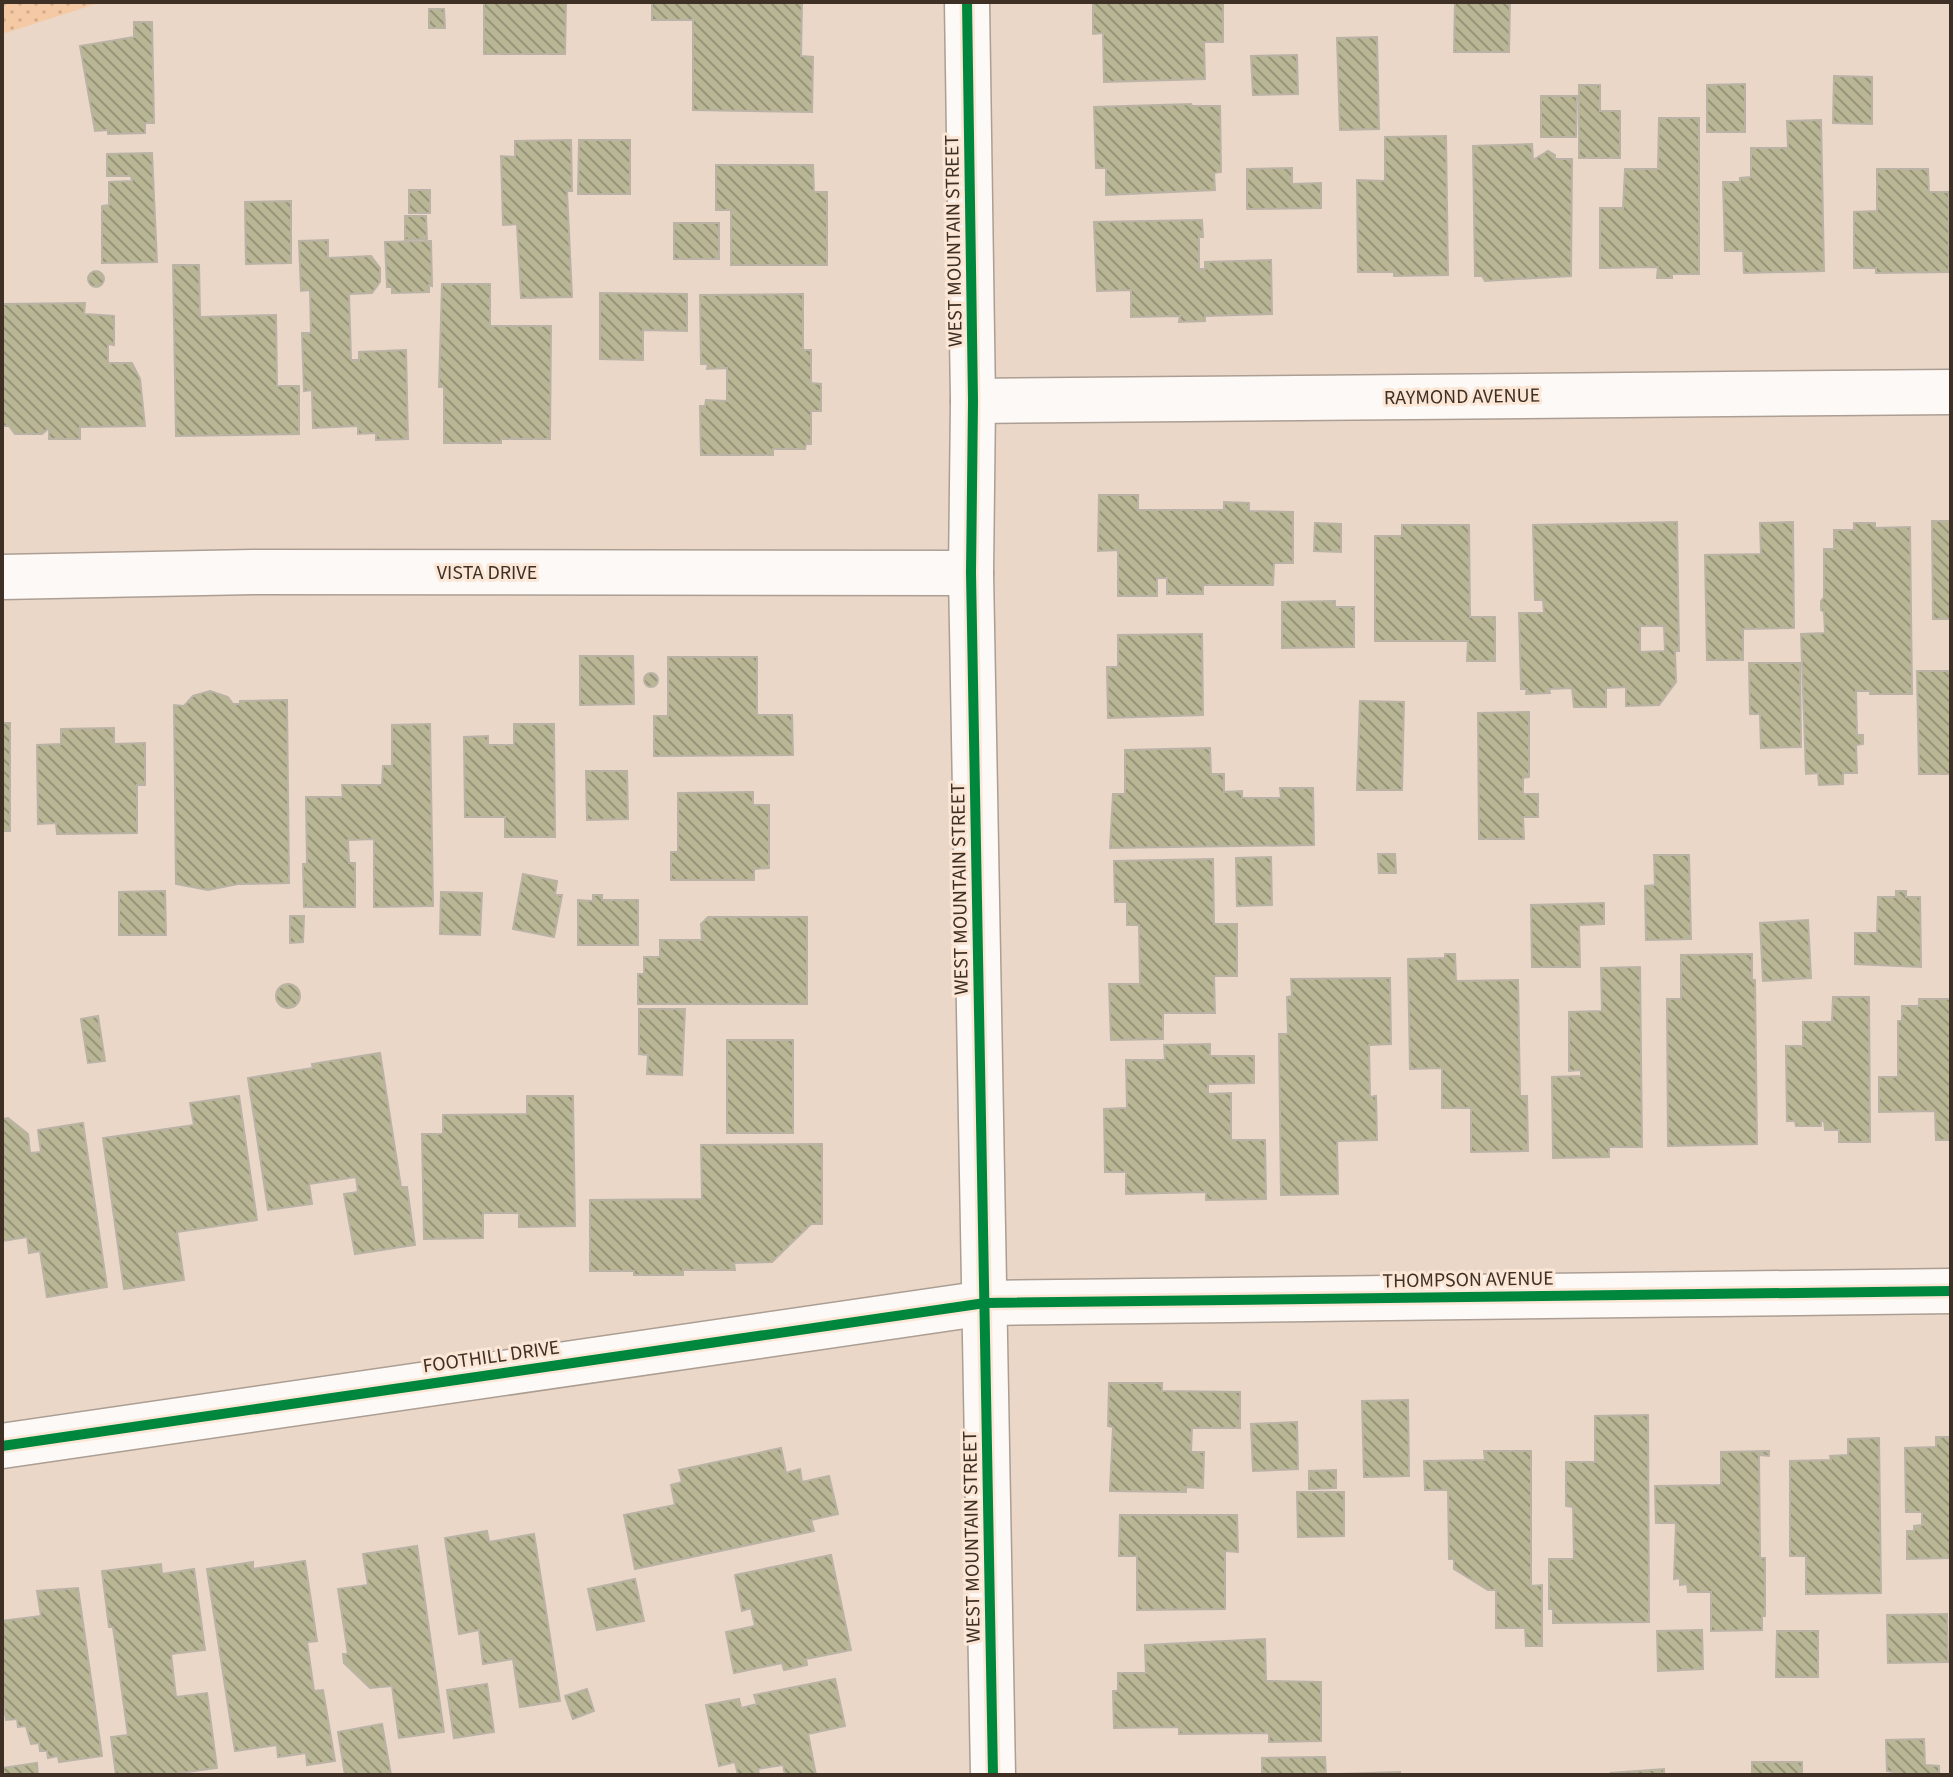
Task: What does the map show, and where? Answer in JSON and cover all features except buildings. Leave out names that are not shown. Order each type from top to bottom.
[{"type":"street","name":"WEST MOUNTAIN STREET","points":[[967,2],[973,401],[971,573],[993,1775]]},
{"type":"street","name":"RAYMOND AVENUE","points":[[973,401],[1951,392]]},
{"type":"street","name":"VISTA DRIVE","points":[[2,577],[284,572],[971,573]]},
{"type":"street","name":"THOMPSON AVENUE","points":[[985,1303],[1951,1291]]},
{"type":"street","name":"FOOTHILL DRIVE","points":[[2,1446],[985,1303]]},
{"type":"shaded area","points":[[2,2],[102,2],[2,34]]},
{"type":"cycle path","points":[[967,2],[973,401],[971,573],[993,1775]]},
{"type":"cycle path","points":[[2,1446],[985,1303],[1951,1291]]}]
